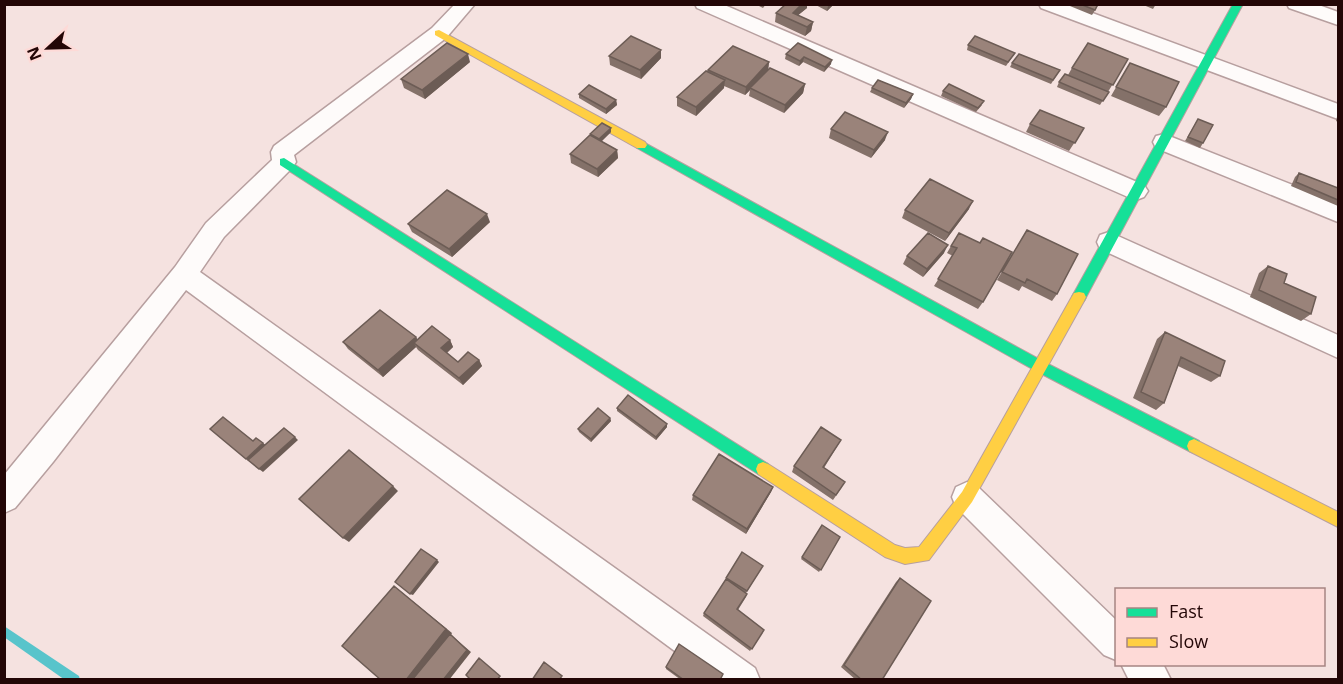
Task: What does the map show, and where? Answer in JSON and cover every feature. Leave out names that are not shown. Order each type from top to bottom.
[{"type":"street","points":[[466,4],[439,33],[282,152],[284,162],[891,551],[905,556],[923,554],[967,497],[1041,367],[1238,4]]},
{"type":"street","points":[[704,4],[1136,191]]},
{"type":"street","points":[[1048,4],[1338,112]]},
{"type":"street","points":[[1296,4],[1338,19]]},
{"type":"street","points":[[439,33],[1041,367],[1338,520]]},
{"type":"street","points":[[1164,142],[1338,213]]},
{"type":"street","points":[[4,498],[184,274],[215,230],[284,162]]},
{"type":"street","points":[[1109,242],[1338,347]]},
{"type":"street","points":[[184,274],[743,680]]},
{"type":"street","points":[[967,497],[1115,642]]},
{"type":"street","points":[[1140,666],[1154,680]]},
{"type":"building","points":[[786,4],[802,4],[793,13],[813,22],[807,27],[776,13]]},
{"type":"building","points":[[1080,4],[1098,4],[1095,10]]},
{"type":"building","points":[[631,36],[661,50],[640,70],[609,56]]},
{"type":"building","points":[[975,36],[1015,53],[1008,62],[968,45]]},
{"type":"building","points":[[447,43],[468,54],[422,90],[401,79]]},
{"type":"building","points":[[798,43],[832,60],[825,67],[804,57],[800,61],[786,54]]},
{"type":"building","points":[[1088,43],[1128,59],[1113,85],[1072,68]]},
{"type":"building","points":[[733,46],[769,62],[746,87],[708,70]]},
{"type":"building","points":[[1019,54],[1060,70],[1053,80],[1012,63]]},
{"type":"building","points":[[1130,63],[1179,82],[1166,107],[1116,87]]},
{"type":"building","points":[[770,68],[805,84],[785,105],[750,88]]},
{"type":"building","points":[[706,71],[725,80],[696,107],[677,97]]},
{"type":"building","points":[[1065,74],[1109,92],[1103,101],[1059,82]]},
{"type":"building","points":[[878,80],[913,94],[906,103],[872,88]]},
{"type":"building","points":[[949,84],[984,101],[978,108],[943,91]]},
{"type":"building","points":[[589,85],[616,100],[606,109],[579,94]]},
{"type":"building","points":[[1040,110],[1084,128],[1075,143],[1030,124]]},
{"type":"building","points":[[845,112],[888,132],[874,150],[831,129]]},
{"type":"building","points":[[1198,119],[1213,125],[1203,143],[1188,137]]},
{"type":"building","points":[[602,123],[611,128],[599,139],[590,134]]},
{"type":"building","points":[[590,135],[617,150],[597,169],[570,154]]},
{"type":"building","points":[[1299,173],[1338,188],[1338,200],[1296,182]]},
{"type":"building","points":[[930,179],[973,201],[949,233],[905,210]]},
{"type":"building","points":[[447,190],[487,214],[449,249],[408,224]]},
{"type":"building","points":[[1027,230],[1078,254],[1057,294],[1027,279],[1025,283],[1002,272]]},
{"type":"building","points":[[928,233],[948,245],[927,269],[907,256]]},
{"type":"building","points":[[959,233],[980,243],[983,238],[1012,252],[983,302],[938,279],[957,248],[951,246]]},
{"type":"building","points":[[1268,266],[1287,274],[1284,283],[1316,297],[1311,314],[1259,290]]},
{"type":"building","points":[[380,310],[416,337],[378,370],[343,342]]},
{"type":"building","points":[[432,326],[450,340],[441,348],[458,362],[468,352],[479,360],[459,378],[414,343]]},
{"type":"building","points":[[1165,332],[1225,361],[1220,376],[1181,357],[1164,403],[1141,392]]},
{"type":"building","points":[[628,395],[667,424],[656,437],[617,408]]},
{"type":"building","points":[[598,408],[610,418],[591,439],[578,429]]},
{"type":"building","points":[[223,417],[253,441],[256,438],[263,443],[246,459],[210,429]]},
{"type":"building","points":[[821,427],[841,440],[823,467],[845,482],[836,495],[794,466]]},
{"type":"building","points":[[284,428],[295,437],[259,469],[248,460]]},
{"type":"building","points":[[349,450],[393,486],[343,538],[299,499]]},
{"type":"building","points":[[719,454],[773,487],[747,529],[693,495]]},
{"type":"building","points":[[822,525],[840,537],[821,570],[802,557]]},
{"type":"building","points":[[421,549],[437,560],[410,594],[395,582]]},
{"type":"building","points":[[742,552],[763,566],[747,591],[726,578]]},
{"type":"building","points":[[900,578],[931,601],[882,680],[862,680],[844,665]]},
{"type":"building","points":[[726,579],[747,594],[737,609],[764,630],[752,649],[704,613]]},
{"type":"building","points":[[394,586],[446,629],[406,680],[381,680],[342,646]]},
{"type":"building","points":[[450,634],[467,650],[443,680],[412,680]]},
{"type":"building","points":[[679,644],[723,674],[720,680],[684,680],[666,667]]},
{"type":"building","points":[[479,658],[500,676],[497,680],[471,680],[466,675]]},
{"type":"building","points":[[544,662],[562,676],[559,680],[532,680]]},
{"type":"waterway","points":[[4,631],[75,680]]},
{"type":"traffic: fast","points":[[1079,297],[1238,4]]},
{"type":"traffic: fast","points":[[641,145],[1041,367],[1194,446]]},
{"type":"traffic: fast","points":[[284,162],[763,469]]},
{"type":"traffic: slow","points":[[439,33],[641,145]]},
{"type":"traffic: slow","points":[[763,469],[891,551],[905,556],[923,554],[967,497],[1079,297]]},
{"type":"traffic: slow","points":[[1194,446],[1338,520]]}]
